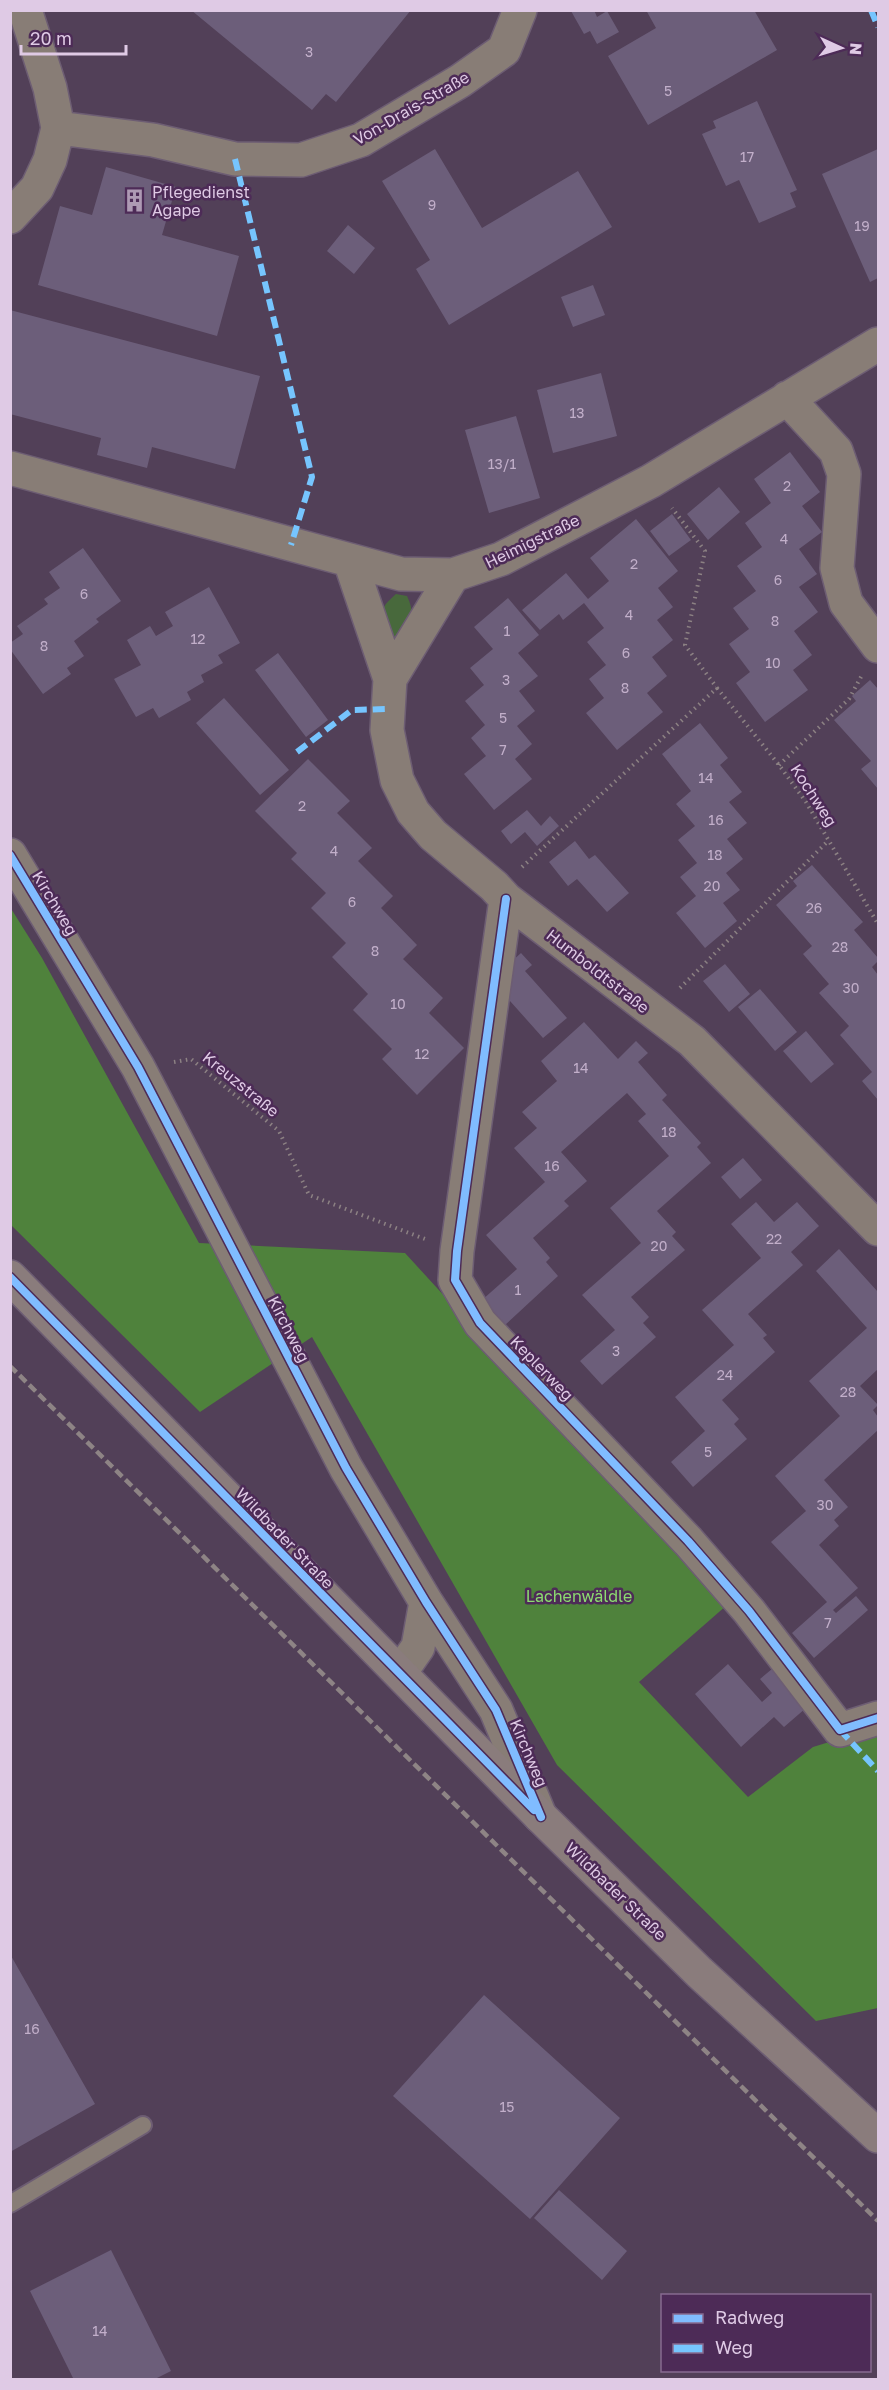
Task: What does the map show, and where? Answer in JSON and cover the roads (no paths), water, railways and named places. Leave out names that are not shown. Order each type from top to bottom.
[{"type":"main road","name":"Wildbader Straße","points":[[10,1277],[541,1817],[699,1972],[879,2136]]},
{"type":"street","points":[[10,217],[37,188],[50,160],[58,128],[50,88],[25,10]]},
{"type":"street","name":"Von-Drais-Straße","points":[[58,128],[153,140],[235,159],[301,160],[361,140],[460,81],[504,50],[520,10]]},
{"type":"street","name":"Heimigstraße","points":[[10,468],[401,574],[453,576],[501,559],[651,481],[879,344]]},
{"type":"street","points":[[787,398],[836,451],[842,466],[844,474],[837,568],[846,603],[879,646]]},
{"type":"street","name":"Humboldtstraße","points":[[350,561],[390,679],[387,730],[397,780],[413,812],[434,835],[501,894],[692,1041],[879,1229]]},
{"type":"street","name":"Humboldtstraße","points":[[390,679],[453,576]]},
{"type":"street","name":"Kirchweg","points":[[10,855],[138,1067],[346,1468],[426,1602],[496,1710],[541,1817]]},
{"type":"street","name":"Keplerweg","points":[[501,894],[455,1280],[480,1323],[688,1541],[749,1611],[840,1730],[879,1718]]},
{"type":"street","points":[[400,1673],[418,1647],[426,1602]]},
{"type":"lane","points":[[10,2204],[143,2125]]},
{"type":"railway","points":[[10,1366],[878,2221]]},
{"type":"place","name":"Pflegedienst Agape","points":[[134,201]]},
{"type":"park label","name":"Lachenwäldle","points":[[579,1596]]}]
